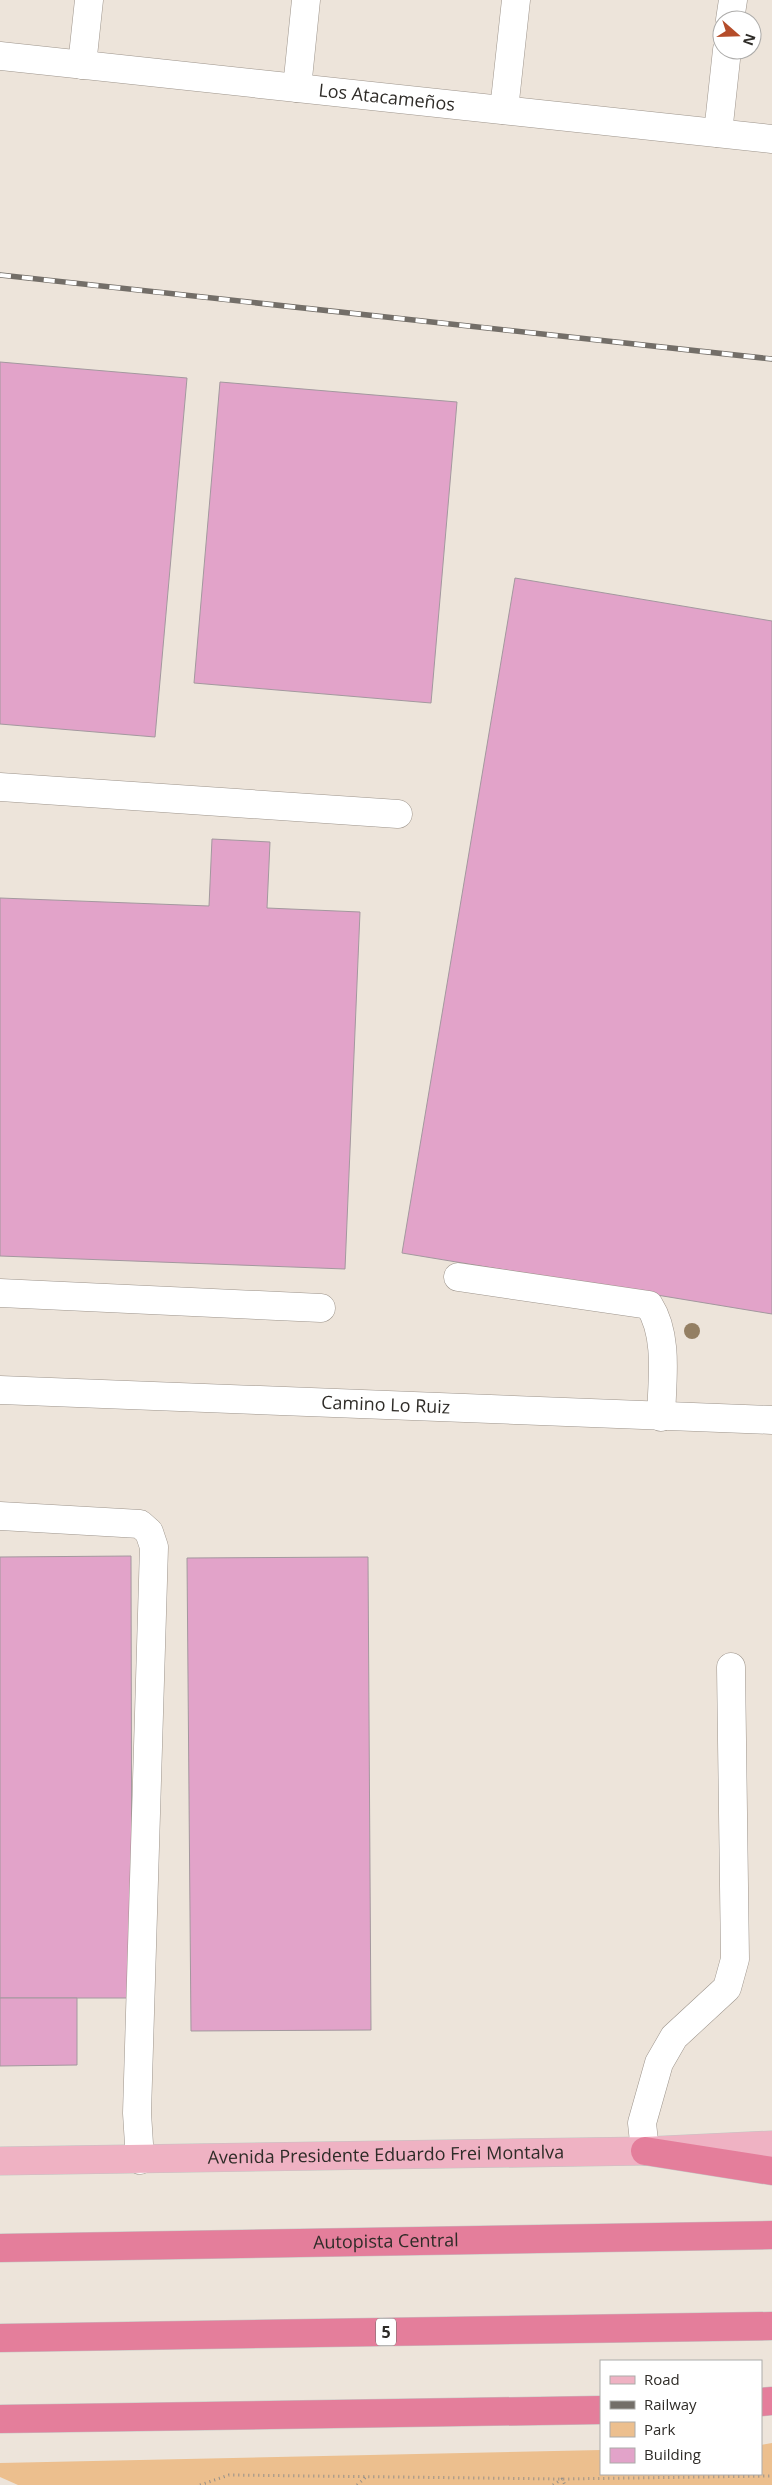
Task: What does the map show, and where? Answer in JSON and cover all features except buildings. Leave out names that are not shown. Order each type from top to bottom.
[{"type":"highway","points":[[645,2151],[772,2171]]},
{"type":"highway","name":"Autopista Central","points":[[0,2248],[772,2235]]},
{"type":"highway","name":"5","points":[[0,2338],[772,2326]]},
{"type":"highway","points":[[0,2418],[600,2410]]},
{"type":"main road","name":"Avenida Presidente Eduardo Frei Montalva","points":[[0,2161],[645,2151],[772,2145]]},
{"type":"street","points":[[82,65],[89,0]]},
{"type":"street","points":[[297,88],[306,0]]},
{"type":"street","points":[[504,110],[516,0]]},
{"type":"street","name":"Los Atacameños","points":[[0,56],[772,139]]},
{"type":"street","points":[[718,133],[726,60]]},
{"type":"street","points":[[0,786],[398,814]]},
{"type":"street","points":[[458,1277],[649,1305],[658,1319],[663,1366],[661,1417]]},
{"type":"street","points":[[0,1293],[321,1308]]},
{"type":"street","name":"Camino Lo Ruiz","points":[[0,1390],[772,1420]]},
{"type":"street","points":[[0,1516],[140,1524],[149,1532],[154,1547],[137,2113],[140,2160]]},
{"type":"street","points":[[645,2151],[642,2122],[659,2063],[674,2037],[727,1988],[735,1959],[731,1667]]},
{"type":"path","points":[[200,2485],[229,2475],[562,2479],[772,2476]]},
{"type":"path","points":[[357,2485],[366,2477]]},
{"type":"path","points":[[553,2485],[562,2479]]},
{"type":"path","points":[[562,2479],[565,2485]]},
{"type":"green space","points":[[772,2443],[772,2485],[18,2485],[0,2477],[0,2463],[600,2450],[600,2475],[762,2475],[762,2445]]},
{"type":"railway","points":[[0,275],[772,359]]}]
